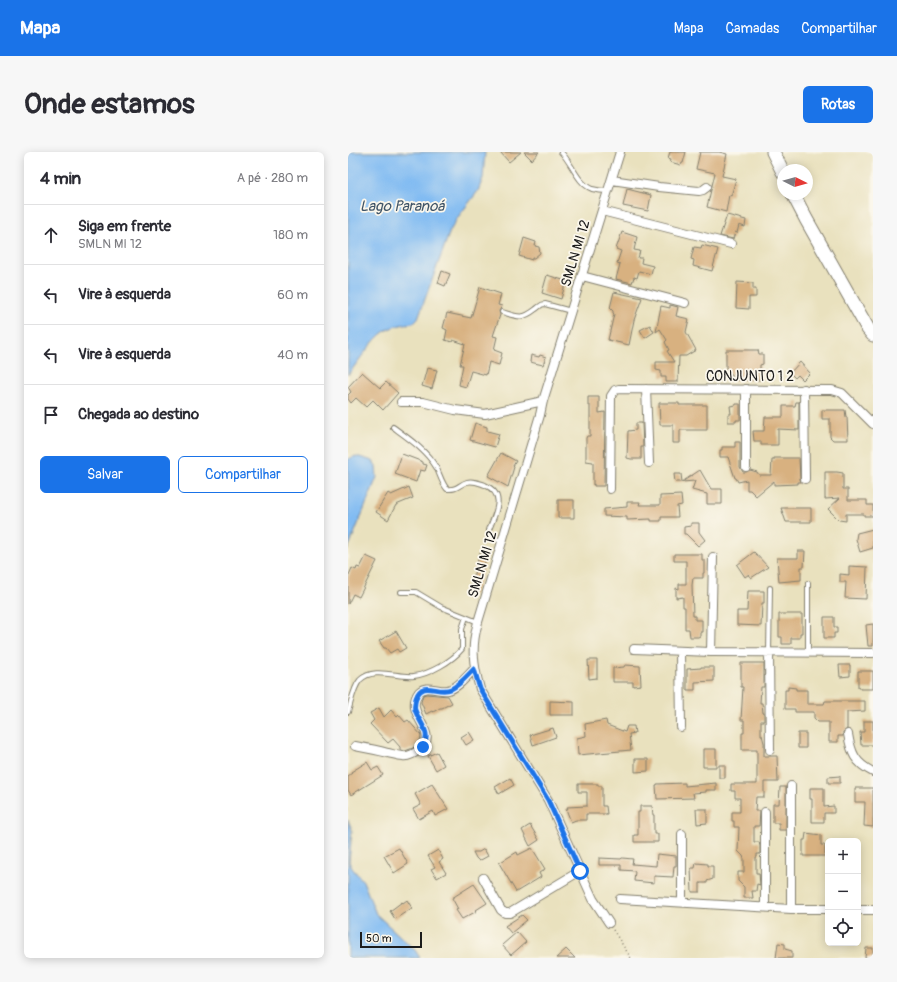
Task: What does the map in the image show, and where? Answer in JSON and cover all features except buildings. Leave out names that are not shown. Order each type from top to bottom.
[{"type":"main road","points":[[773,152],[779,164]]},
{"type":"main road","points":[[796,200],[868,329],[873,335]]},
{"type":"street","name":"SMLN MI 12","points":[[608,923],[593,899],[548,800],[480,689],[474,669],[473,654],[474,636],[478,622],[543,401],[620,152]]},
{"type":"street","points":[[612,180],[699,191],[707,187]]},
{"type":"street","points":[[602,211],[731,244]]},
{"type":"street","points":[[582,276],[685,303]]},
{"type":"street","points":[[646,389],[649,463]]},
{"type":"street","points":[[746,389],[746,467]]},
{"type":"street","points":[[804,389],[804,479]]},
{"type":"street","name":"CONJUNTO 1 2","points":[[610,489],[611,396],[615,390],[832,390],[842,393],[873,424]]},
{"type":"street","points":[[401,402],[423,402],[455,410],[485,414],[543,401]]},
{"type":"street","points":[[711,652],[712,557]]},
{"type":"street","points":[[634,649],[711,652],[873,653]]},
{"type":"street","points":[[680,651],[681,727]]},
{"type":"street","points":[[770,652],[770,750]]},
{"type":"street","points":[[355,746],[403,756],[413,754],[423,747],[427,741],[427,735],[415,709],[415,702],[421,690],[426,688],[444,691],[451,690],[474,669]]},
{"type":"street","points":[[848,734],[851,748],[856,759],[866,769],[873,772]]},
{"type":"street","points":[[791,786],[791,909]]},
{"type":"street","points":[[765,812],[765,907]]},
{"type":"street","points":[[682,834],[682,902]]},
{"type":"street","points":[[483,878],[500,910],[505,913],[510,913],[580,871]]},
{"type":"street","points":[[620,899],[791,909],[825,909]]},
{"type":"street","points":[[861,910],[873,910]]},
{"type":"lane","points":[[561,152],[568,159],[576,175],[584,184],[592,189],[608,192]]},
{"type":"lane","points":[[502,312],[520,318],[526,316],[542,304],[571,311]]},
{"type":"lane","points":[[393,427],[429,457],[447,489],[457,488],[466,482],[474,481],[487,486],[494,491],[498,497],[498,504],[489,530],[489,535],[492,538],[503,541]]},
{"type":"lane","points":[[808,583],[808,653]]},
{"type":"lane","points":[[770,588],[770,652]]},
{"type":"lane","points":[[401,592],[416,592],[441,607],[478,622]]},
{"type":"lane","points":[[348,712],[359,681],[365,676],[379,673],[413,676],[424,674],[451,660],[462,649],[462,629],[466,617]]},
{"type":"path","points":[[608,923],[631,958]]},
{"type":"water","name":"Lago Paranoá","points":[[348,152],[485,152],[483,178],[478,191],[458,217],[450,231],[418,318],[413,323],[391,328],[380,335],[348,375]]},
{"type":"water","points":[[356,456],[373,461],[376,467],[377,477],[348,549],[348,459]]},
{"type":"water","points":[[348,820],[352,830],[349,862],[363,881],[376,914],[415,950],[420,958],[348,958]]},
{"type":"route","points":[[423,747],[427,741],[427,735],[415,709],[417,696],[421,690],[426,688],[444,691],[451,690],[474,669],[480,689],[548,800],[580,871]]}]
